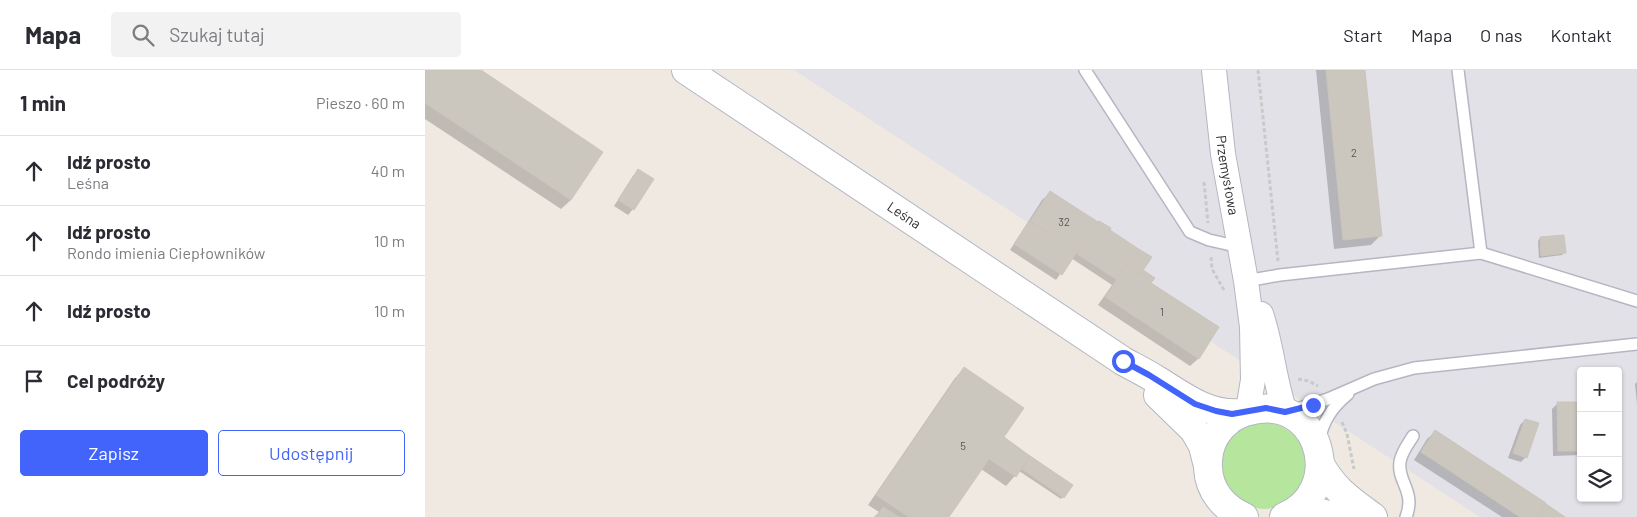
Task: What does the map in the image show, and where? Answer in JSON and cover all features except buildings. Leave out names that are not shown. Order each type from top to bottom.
[{"type":"street","name":"Leśna","points":[[686,70],[1123,361],[1202,406],[1223,413],[1266,408],[1285,412]]},
{"type":"street","name":"Przemysłowa","points":[[1214,70],[1223,154],[1246,280],[1252,327],[1253,389],[1244,412]]},
{"type":"street","name":"Przemysłowa","points":[[1246,280],[1258,304],[1263,320],[1271,349],[1275,379],[1285,412]]},
{"type":"street","name":"Leśna","points":[[1123,361],[1195,430],[1203,446],[1216,505]]},
{"type":"street","points":[[1207,462],[1214,438],[1225,424],[1244,412]]},
{"type":"street","points":[[1285,412],[1299,420],[1310,432],[1328,479],[1336,488],[1373,517]]},
{"type":"street","points":[[1287,516],[1303,505],[1313,493],[1319,479],[1319,455]]},
{"type":"street","points":[[1216,505],[1224,505],[1245,517]]},
{"type":"street","points":[[1287,516],[1302,512],[1314,512],[1337,517]]},
{"type":"lane","points":[[1085,70],[1190,232],[1209,240],[1240,247]]},
{"type":"lane","points":[[1457,70],[1481,253]]},
{"type":"lane","points":[[1246,280],[1481,253],[1637,301]]},
{"type":"lane","points":[[1285,412],[1313,405],[1374,378],[1414,368],[1637,344]]},
{"type":"lane","points":[[1319,455],[1321,431],[1329,414],[1340,401],[1357,387]]},
{"type":"lane","points":[[1405,517],[1409,500],[1400,470],[1400,462],[1401,456],[1413,436]]},
{"type":"path","points":[[1258,70],[1280,275]]},
{"type":"path","points":[[1293,379],[1309,381],[1320,388]]},
{"type":"path","points":[[1341,419],[1347,434],[1355,473]]},
{"type":"shaded area","points":[[794,70],[1637,70],[1637,517],[1480,517]]},
{"type":"green space","points":[[1264,423],[1280,426],[1288,430],[1300,442],[1304,450],[1307,466],[1304,482],[1300,490],[1288,502],[1280,506],[1264,509],[1248,506],[1240,502],[1228,490],[1224,482],[1221,466],[1224,450],[1228,442],[1240,430],[1248,426]]},
{"type":"route","points":[[1123,361],[1195,404],[1216,411],[1232,414],[1266,408],[1285,412],[1313,405]]}]
